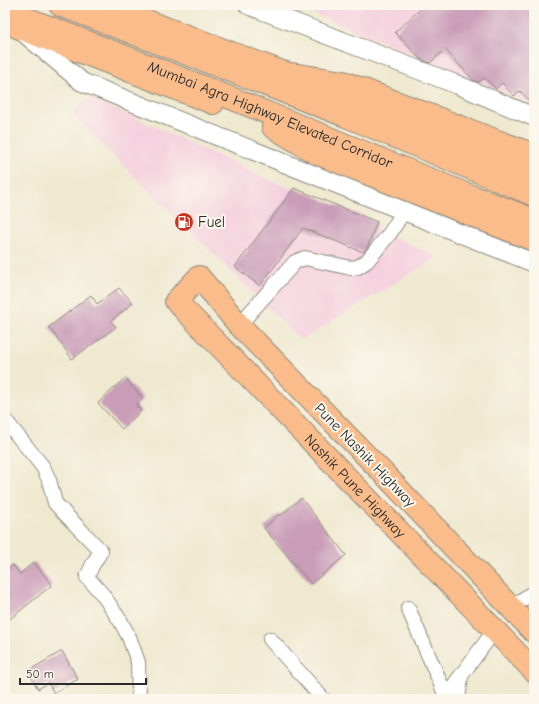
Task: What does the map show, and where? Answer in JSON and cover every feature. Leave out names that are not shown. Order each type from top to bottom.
[{"type":"main road","name":"Mumbai Agra Highway Elevated Corridor","points":[[60,5],[346,116],[534,195]]},
{"type":"main road","points":[[104,5],[286,73],[534,172]]},
{"type":"main road","name":"Mumbai Agra Highway Elevated Corridor","points":[[11,18],[216,92],[451,188],[534,220]]},
{"type":"main road","points":[[11,18],[266,123],[534,230]]},
{"type":"main road","points":[[286,73],[343,82],[534,155]]},
{"type":"main road","points":[[266,123],[316,153],[534,240]]},
{"type":"main road","name":"Pune Nashik Highway","points":[[176,301],[199,276],[239,325],[388,478],[534,632]]},
{"type":"main road","name":"Nashik Pune Highway","points":[[176,301],[534,671]]},
{"type":"street","points":[[248,5],[458,85],[534,117]]},
{"type":"street","points":[[11,18],[82,82],[534,263]]},
{"type":"street","points":[[239,325],[295,262],[305,258],[351,268],[358,267],[367,261],[390,232],[404,211]]},
{"type":"street","points":[[5,420],[43,467],[50,480],[55,503],[101,551],[87,577],[103,595],[121,622],[128,637],[138,662],[139,699]]},
{"type":"street","points":[[511,607],[534,592]]},
{"type":"street","points":[[408,608],[449,698]]},
{"type":"street","points":[[449,698],[461,674],[494,631]]},
{"type":"street","points":[[270,639],[323,699]]},
{"type":"shaded area","points":[[293,5],[534,5],[534,105]]},
{"type":"shaded area","points":[[90,97],[438,257],[301,340],[71,114]]},
{"type":"building","points":[[425,5],[534,5],[534,106],[520,91],[514,96],[502,83],[496,89],[484,78],[479,82],[473,80],[445,49],[430,63],[420,59],[395,32]]},
{"type":"building","points":[[294,188],[377,222],[367,248],[363,252],[303,228],[260,286],[235,267]]},
{"type":"building","points":[[119,288],[133,303],[111,321],[116,327],[72,359],[49,327],[91,295],[97,304]]},
{"type":"building","points":[[125,378],[143,399],[136,405],[141,411],[122,429],[98,403]]},
{"type":"building","points":[[301,498],[346,555],[311,584],[264,528],[279,514],[280,516]]},
{"type":"building","points":[[34,562],[52,585],[5,623],[5,571],[13,565],[20,574]]},
{"type":"building","points":[[62,651],[78,679],[54,693],[48,683],[38,689],[28,671]]},
{"type":"place","name":"Fuel","points":[[184,222]]}]
